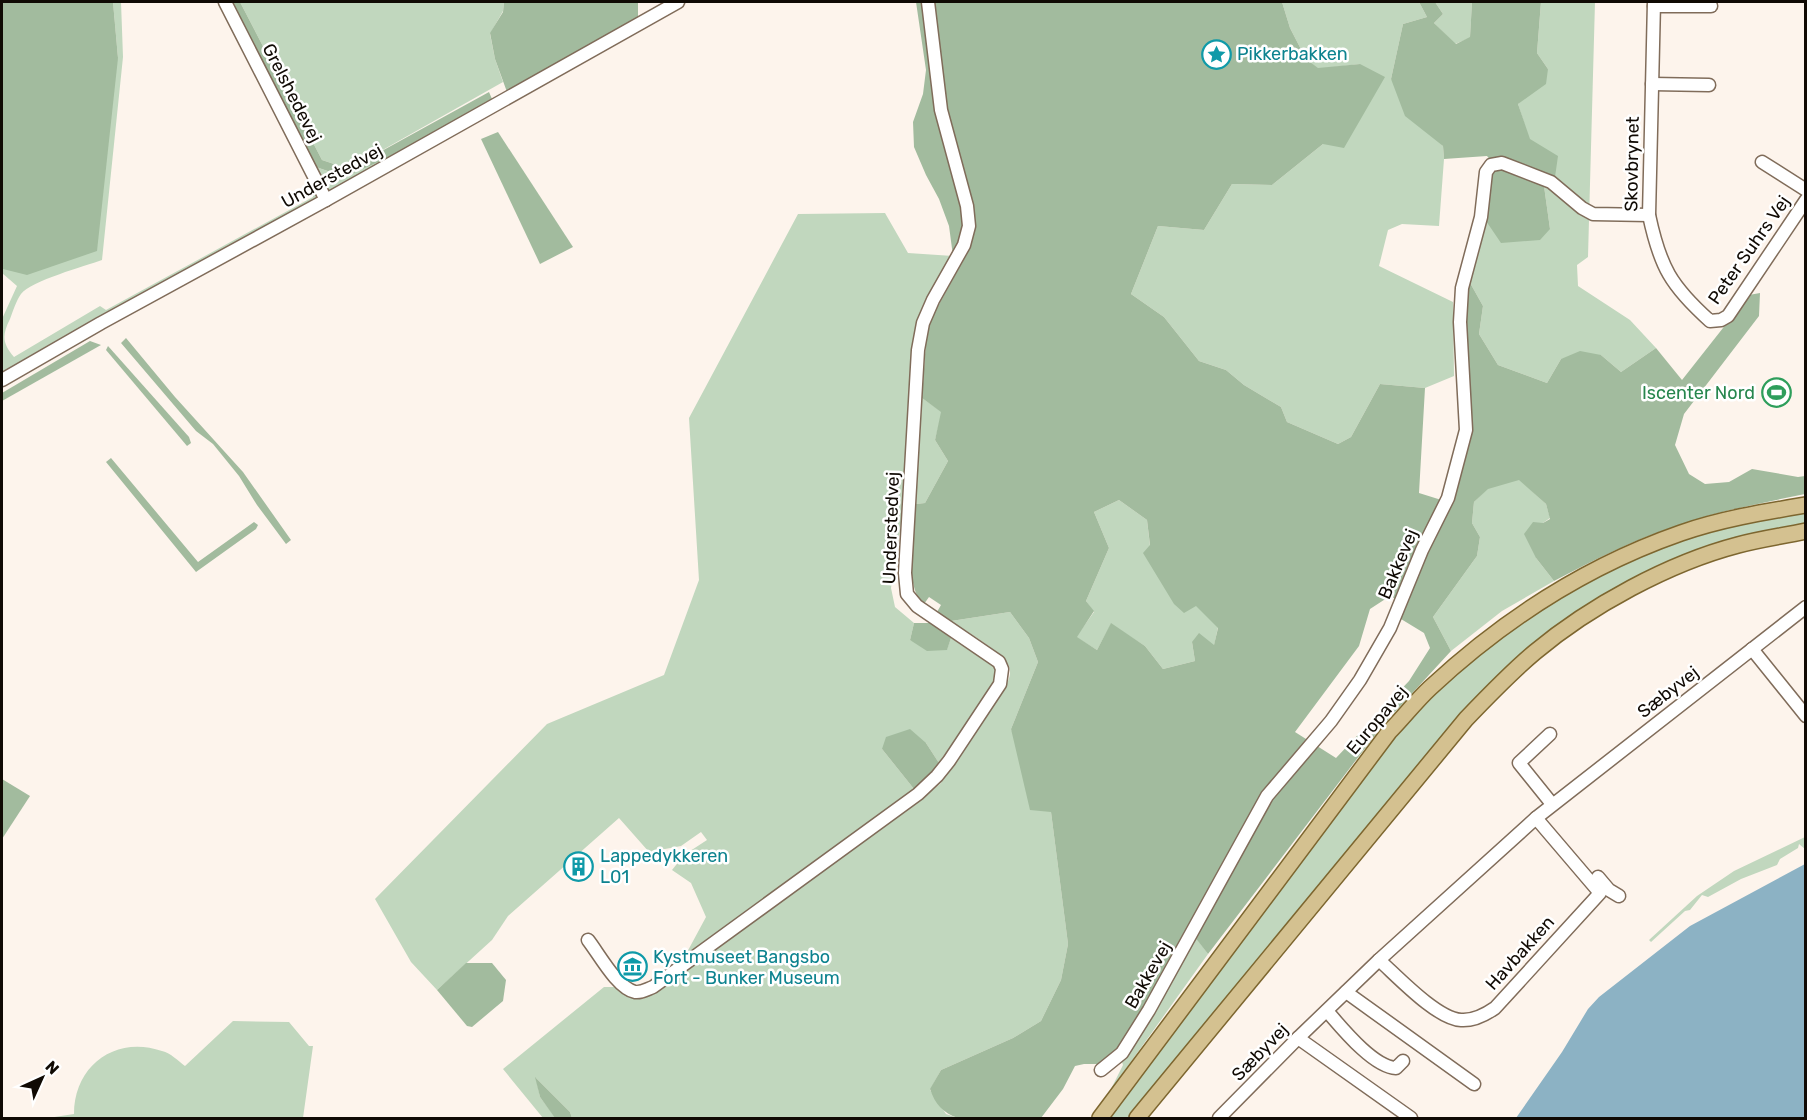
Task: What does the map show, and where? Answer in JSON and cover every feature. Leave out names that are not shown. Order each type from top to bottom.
[{"type":"main road","name":"Europavej","points":[[1100,1119],[1389,732],[1428,690],[1477,647],[1548,595],[1597,568],[1641,548],[1682,532],[1714,523],[1806,505]]},
{"type":"main road","points":[[1137,1119],[1466,719],[1536,651],[1605,603],[1654,577],[1738,545],[1806,531]]},
{"type":"street","name":"Grelshedevej","points":[[225,2],[326,200]]},
{"type":"street","name":"Understedvej","points":[[2,380],[100,323],[326,200],[678,2]]},
{"type":"street","name":"Understedvej","points":[[588,940],[612,974],[626,987],[634,992],[642,992],[653,987],[918,794],[949,761],[1000,684],[1002,669],[999,662],[916,606],[908,594],[905,573],[918,350],[923,324],[933,300],[964,245],[969,226],[967,206],[941,110],[928,2]]},
{"type":"street","name":"Skovbrynet","points":[[1711,6],[1654,4],[1649,215],[1655,245],[1667,274],[1686,299],[1710,321],[1721,320]]},
{"type":"street","points":[[1652,84],[1709,86]]},
{"type":"street","name":"Peter Suhrs Vej","points":[[1762,162],[1806,190]]},
{"type":"street","name":"Bakkevej","points":[[1101,1070],[1122,1053],[1149,1010],[1267,796],[1331,721],[1360,680],[1390,628],[1422,550],[1448,498],[1466,430],[1460,322],[1462,288],[1481,217],[1488,168],[1502,163],[1543,178],[1593,214],[1649,215]]},
{"type":"street","name":"Peter Suhrs Vej","points":[[1721,320],[1728,316],[1806,200]]},
{"type":"street","name":"Sæbyvej","points":[[1228,1116],[1298,1038],[1379,960],[1538,816],[1806,607]]},
{"type":"street","points":[[1752,650],[1806,716]]},
{"type":"street","points":[[1550,734],[1519,763],[1552,804]]},
{"type":"street","points":[[1538,816],[1609,890],[1619,896]]},
{"type":"street","name":"Havbakken","points":[[1379,960],[1431,1006],[1446,1016],[1459,1020],[1472,1019],[1484,1016],[1495,1008],[1600,893],[1538,816]]},
{"type":"street","points":[[1346,992],[1474,1084]]},
{"type":"street","points":[[1326,1011],[1363,1050],[1388,1068],[1396,1068],[1403,1061]]},
{"type":"street","points":[[1298,1038],[1411,1119]]},
{"type":"green space","points":[[2,2],[113,2],[118,58],[97,251],[27,275],[3,269],[2,266]]},
{"type":"green space","points":[[113,2],[121,2],[123,57],[102,260],[35,284],[21,294],[7,325],[4,339],[14,357],[100,306],[106,310],[313,197],[313,188],[217,2],[231,2],[316,167],[345,177],[392,156],[2,374],[2,319],[17,286],[2,273],[2,266],[3,269],[118,58]]},
{"type":"green space","points":[[231,2],[240,2],[322,160],[349,169],[489,92],[492,99],[392,156],[345,177],[316,167]]},
{"type":"green space","points":[[240,2],[504,2],[503,11],[490,34],[503,82],[349,169],[322,160]]},
{"type":"green space","points":[[504,2],[638,2],[638,17],[507,92],[495,59],[490,33],[503,12]]},
{"type":"green space","points":[[916,2],[1282,2],[1290,28],[1306,59],[1318,68],[1360,64],[1385,77],[1344,148],[1323,144],[1272,185],[1232,184],[1204,230],[1158,226],[1131,294],[1164,317],[1199,361],[1226,370],[1244,385],[1281,407],[1287,422],[1338,444],[1351,437],[1380,384],[1425,388],[1419,493],[1451,503],[1472,429],[1463,321],[1469,281],[1483,306],[1479,334],[1498,365],[1547,383],[1561,359],[1580,351],[1601,355],[1621,372],[1656,348],[1682,380],[1749,295],[1760,293],[1759,316],[1684,414],[1675,445],[1689,474],[1705,484],[1729,482],[1752,469],[1798,477],[1805,476],[1805,494],[1724,512],[1660,532],[1614,551],[1554,581],[1536,558],[1524,534],[1533,522],[1543,523],[1550,519],[1546,504],[1519,480],[1488,489],[1474,502],[1472,523],[1480,537],[1477,556],[1433,617],[1451,651],[1382,726],[1208,954],[1191,932],[1118,1050],[1101,1064],[1075,1066],[1063,1089],[1041,1118],[958,1118],[940,1107],[930,1089],[941,1070],[1013,1038],[1041,1021],[1061,980],[1068,944],[1051,812],[1030,810],[1011,729],[1038,662],[1029,638],[1010,612],[951,621],[937,612],[941,605],[929,597],[924,604],[914,585],[911,557],[916,504],[925,503],[948,461],[935,440],[941,412],[922,398],[927,326],[968,252],[953,256],[949,226],[914,147],[913,122],[923,94],[926,70]],"holes":[[[1119,500],[1147,520],[1150,545],[1143,553],[1174,604],[1184,613],[1196,606],[1218,628],[1214,645],[1199,633],[1192,642],[1195,661],[1163,669],[1145,646],[1111,623],[1097,650],[1077,637],[1094,611],[1086,601],[1109,548],[1094,512]],[[1390,596],[1398,600],[1401,619],[1424,633],[1430,648],[1409,681],[1336,758],[1295,732],[1359,646],[1370,609]]]},
{"type":"green space","points":[[1282,2],[1419,2],[1427,17],[1403,24],[1391,79],[1443,146],[1439,226],[1402,224],[1388,230],[1379,266],[1453,302],[1454,376],[1425,388],[1380,384],[1351,437],[1338,444],[1287,422],[1281,407],[1244,385],[1226,370],[1199,361],[1164,317],[1131,294],[1158,226],[1204,230],[1232,184],[1272,185],[1323,144],[1360,64],[1318,69],[1306,59],[1290,28]]},
{"type":"green space","points":[[1419,2],[1435,2],[1443,14],[1434,23],[1456,44],[1470,37],[1472,2],[1541,2],[1537,53],[1548,69],[1546,84],[1518,104],[1530,139],[1558,156],[1555,177],[1544,186],[1550,229],[1540,240],[1501,243],[1484,218],[1488,177],[1496,167],[1487,156],[1444,159],[1443,146],[1405,116],[1391,79],[1403,24],[1427,17]]},
{"type":"green space","points":[[1435,2],[1472,2],[1470,38],[1455,44],[1434,23],[1443,14]]},
{"type":"green space","points":[[1541,2],[1595,2],[1588,257],[1577,265],[1578,286],[1630,320],[1656,348],[1621,372],[1601,355],[1561,359],[1547,383],[1498,365],[1479,334],[1483,306],[1469,281],[1484,218],[1550,229],[1544,186],[1518,104],[1548,69],[1537,53]]},
{"type":"green space","points":[[498,132],[573,247],[540,264],[481,139]]},
{"type":"green space","points":[[885,213],[908,253],[953,256],[913,349],[901,523],[891,588],[895,607],[914,623],[910,640],[947,649],[951,638],[994,667],[997,675],[994,683],[939,763],[926,743],[882,749],[914,789],[685,956],[706,917],[691,883],[672,870],[684,855],[707,840],[701,832],[681,846],[649,852],[619,818],[508,916],[492,940],[437,990],[411,962],[375,899],[547,724],[664,675],[699,580],[689,418],[798,214]]},
{"type":"green space","points":[[126,338],[175,397],[243,472],[291,540],[286,544],[239,476],[213,444],[196,431],[121,343]]},
{"type":"green space","points":[[90,341],[101,345],[2,401],[2,393]]},
{"type":"green space","points":[[108,346],[189,437],[191,443],[187,446],[106,350]]},
{"type":"green space","points":[[922,398],[942,412],[935,440],[948,461],[925,503],[916,504]]},
{"type":"green space","points":[[111,458],[198,562],[254,522],[258,525],[256,529],[196,572],[106,462]]},
{"type":"green space","points":[[1519,479],[1546,504],[1550,518],[1543,523],[1536,558],[1554,581],[1502,611],[1451,651],[1433,617],[1477,556],[1480,537],[1472,523],[1474,502],[1488,488]]},
{"type":"green space","points":[[1119,500],[1147,520],[1150,546],[1196,605],[1218,627],[1214,646],[1192,642],[1195,661],[1163,669],[1145,646],[1111,624],[1097,650],[1076,637],[1094,612],[1086,601],[1109,548],[1094,512]]},
{"type":"green space","points":[[1805,512],[1805,526],[1718,545],[1539,641],[1233,991],[1128,1118],[1108,1118],[1400,729],[1433,694],[1508,630],[1598,575],[1678,541],[1721,528]]},
{"type":"green space","points":[[1010,612],[1029,638],[1038,662],[1011,729],[1051,812],[1068,944],[1061,980],[1041,1021],[1013,1038],[941,1070],[930,1090],[946,1114],[958,1118],[572,1118],[570,1112],[536,1078],[540,1097],[555,1117],[543,1118],[503,1069],[604,987],[615,987],[635,998],[643,999],[657,990],[940,784],[1004,689],[1010,672],[1009,666],[1000,655],[951,621]]},
{"type":"green space","points":[[914,623],[931,623],[951,638],[947,650],[927,651],[910,640]]},
{"type":"green space","points":[[910,729],[926,743],[939,763],[932,773],[914,789],[882,749],[886,737]]},
{"type":"green space","points":[[2,779],[30,796],[2,839]]},
{"type":"green space","points":[[1805,837],[1805,849],[1799,844],[1798,848],[1780,859],[1777,865],[1741,879],[1708,897],[1702,895],[1690,910],[1685,911],[1651,942],[1649,940],[1697,896],[1734,871]]},
{"type":"green space","points":[[1191,931],[1208,954],[1110,1091],[1123,1065],[1118,1050]]},
{"type":"green space","points":[[466,963],[492,963],[506,980],[503,1001],[472,1027],[467,1026],[437,990]]},
{"type":"green space","points":[[233,1021],[289,1022],[309,1046],[313,1046],[303,1118],[48,1118],[74,1114],[81,1081],[101,1058],[114,1051],[129,1047],[145,1047],[168,1053],[185,1066]]},
{"type":"green space","points":[[535,1077],[570,1112],[572,1118],[555,1118],[540,1097]]},
{"type":"water","points":[[1805,864],[1805,1118],[1516,1118],[1562,1052],[1588,1009],[1599,997],[1690,926]]},
{"type":"place","name":"Pikkerbakken","points":[[1216,54]]},
{"type":"place","name":"Iscenter Nord","points":[[1776,393]]},
{"type":"place","name":"Lappedykkeren L01","points":[[579,866]]},
{"type":"place","name":"Kystmuseet Bangsbo Fort - Bunker Museum","points":[[632,967]]}]
